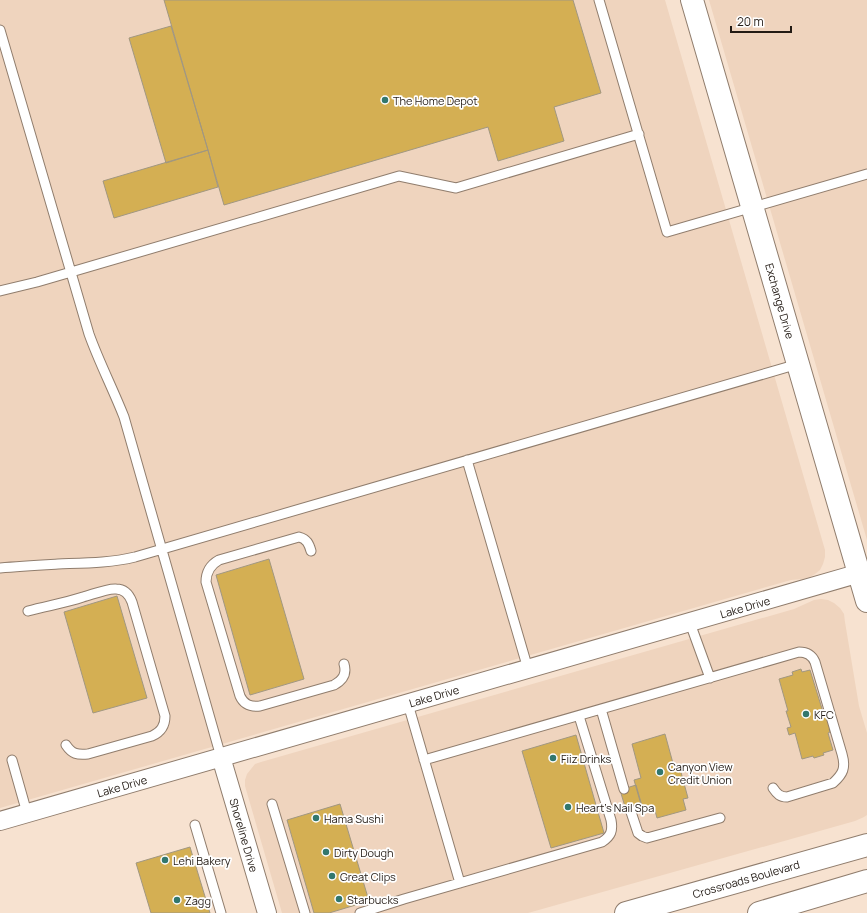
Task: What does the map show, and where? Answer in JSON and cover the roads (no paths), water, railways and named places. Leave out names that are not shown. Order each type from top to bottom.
[{"type":"street","name":"Exchange Drive","points":[[692,0],[798,364],[863,572],[867,601]]},
{"type":"street","name":"Lake Drive","points":[[0,821],[863,572]]},
{"type":"street","name":"Shoreline Drive","points":[[221,757],[267,913]]},
{"type":"street","name":"Crossroads Boulevard","points":[[626,913],[867,845]]},
{"type":"street","points":[[758,913],[867,881]]},
{"type":"lane","points":[[599,0],[667,232],[867,174]]},
{"type":"lane","points":[[0,30],[94,349],[124,417],[221,757]]},
{"type":"lane","points":[[0,291],[37,282],[399,176],[456,188],[639,134]]},
{"type":"lane","points":[[0,568],[42,564],[115,561],[135,557],[798,364]]},
{"type":"lane","points":[[467,460],[528,669]]},
{"type":"lane","points":[[311,551],[307,541],[304,538],[299,537],[219,560],[207,571],[206,582],[240,696],[245,704],[255,707],[260,706],[334,685],[339,682],[345,674],[344,664]]},
{"type":"lane","points":[[28,611],[113,588],[123,590],[127,593],[132,602],[165,716],[165,721],[161,730],[152,736],[81,755],[75,754],[66,745]]},
{"type":"lane","points":[[690,622],[710,678]]},
{"type":"lane","points":[[424,760],[799,652],[807,653],[814,658],[844,760],[844,767],[842,773],[833,784],[787,797],[780,796],[773,788]]},
{"type":"lane","points":[[408,704],[460,883]]},
{"type":"lane","points":[[601,709],[624,788]]},
{"type":"lane","points":[[360,913],[602,842],[607,838],[611,833],[611,820],[579,716]]},
{"type":"lane","points":[[12,760],[27,813]]},
{"type":"lane","points":[[272,804],[305,913]]},
{"type":"lane","points":[[630,809],[638,833],[647,838],[720,818]]},
{"type":"lane","points":[[195,825],[221,913]]},
{"type":"place","name":"The Home Depot","points":[[385,100]]},
{"type":"place","name":"KFC","points":[[806,714]]},
{"type":"place","name":"Fiiz Drinks","points":[[553,758]]},
{"type":"place","name":"Canyon View Credit Union","points":[[660,772]]},
{"type":"place","name":"Heart's Nail Spa","points":[[568,807]]},
{"type":"place","name":"Hama Sushi","points":[[316,818]]},
{"type":"place","name":"Dirty Dough","points":[[326,852]]},
{"type":"place","name":"Lehi Bakery","points":[[165,860]]},
{"type":"place","name":"Great Clips","points":[[332,876]]},
{"type":"place","name":"Starbucks","points":[[339,899]]},
{"type":"place","name":"Zagg","points":[[177,900]]}]
